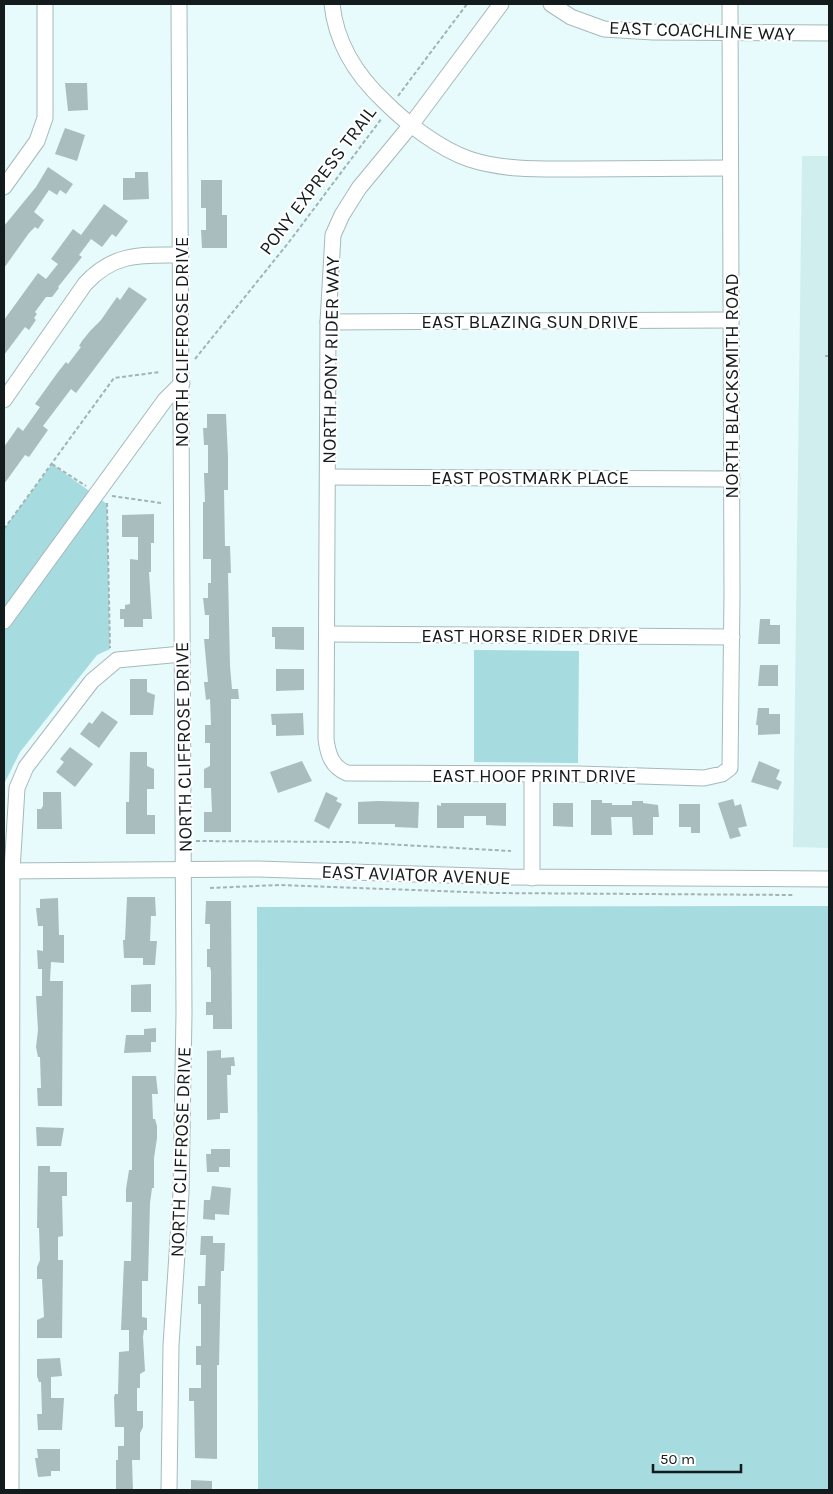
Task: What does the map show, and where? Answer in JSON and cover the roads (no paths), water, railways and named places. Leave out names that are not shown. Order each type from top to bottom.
[{"type":"street","points":[[4,187],[37,141],[45,118],[45,4]]},
{"type":"street","name":"NORTH CLIFFROSE DRIVE","points":[[169,1490],[171,1345],[181,1193],[185,869],[182,654],[179,4]]},
{"type":"street","points":[[332,4],[340,37],[352,64],[369,86],[411,126],[467,158],[491,165],[533,169],[730,168]]},
{"type":"street","name":"NORTH PONY RIDER WAY","points":[[337,769],[329,754],[326,739],[328,322],[333,235],[342,215],[359,188],[411,126],[501,4]]},
{"type":"street","name":"EAST COACHLINE WAY","points":[[551,4],[571,17],[604,28],[653,32],[829,34]]},
{"type":"street","name":"NORTH BLACKSMITH ROAD","points":[[730,4],[732,479],[730,768]]},
{"type":"street","points":[[4,400],[92,276],[118,260],[135,256],[180,254]]},
{"type":"street","name":"EAST BLAZING SUN DRIVE","points":[[328,322],[731,320]]},
{"type":"street","points":[[4,621],[165,400],[182,383]]},
{"type":"street","name":"EAST POSTMARK PLACE","points":[[328,477],[732,479]]},
{"type":"street","name":"EAST HORSE RIDER DRIVE","points":[[328,634],[732,637]]},
{"type":"street","points":[[11,1490],[8,871],[17,788],[26,767],[114,654],[182,654]]},
{"type":"street","name":"EAST HOOF PRINT DRIVE","points":[[337,769],[355,774],[532,774],[704,778],[717,776],[730,768]]},
{"type":"street","points":[[532,774],[532,878]]},
{"type":"street","name":"EAST AVIATOR AVENUE","points":[[8,871],[314,870],[532,878],[829,879]]}]
